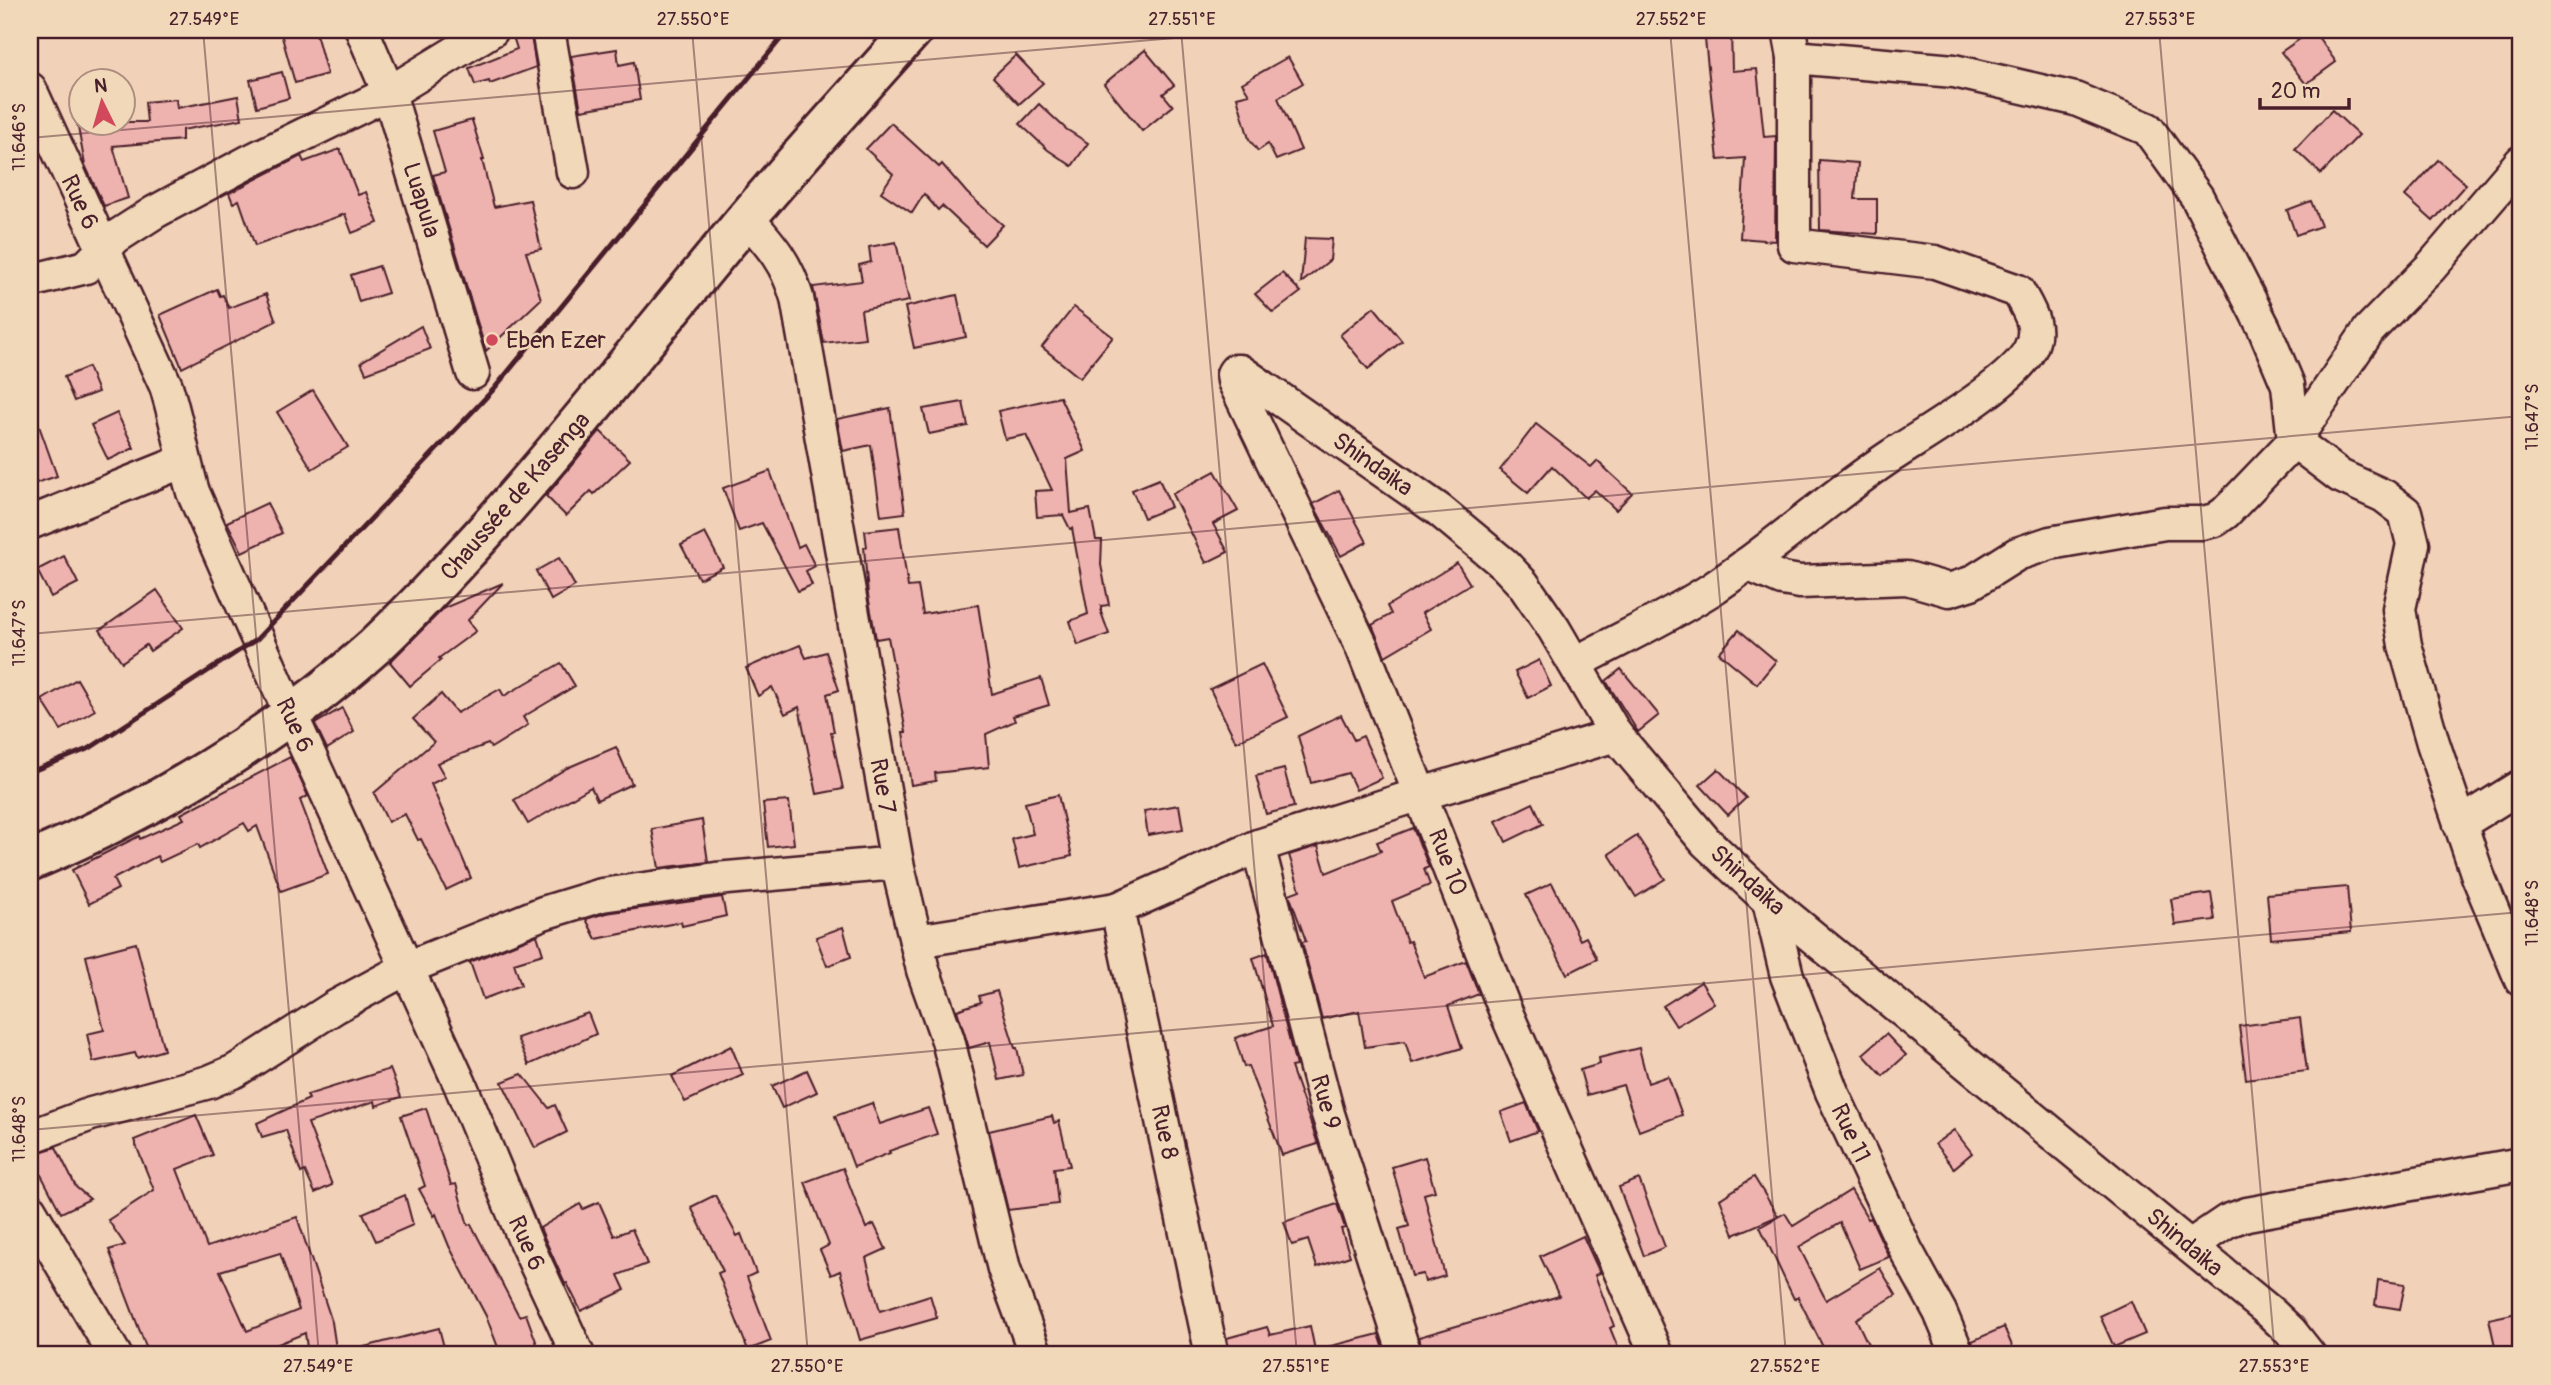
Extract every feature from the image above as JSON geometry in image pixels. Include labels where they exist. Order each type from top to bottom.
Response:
[{"type":"main road","name":"Chaussée de Kasenga","points":[[30,861],[75,842],[168,792],[290,715],[373,648],[425,598],[509,505],[747,218],[913,30]]},
{"type":"street","name":"Luapula","points":[[362,30],[388,93],[473,373]]},
{"type":"street","points":[[30,281],[86,267],[127,229],[156,212],[250,161],[388,93],[492,30]]},
{"type":"street","points":[[548,30],[573,172]]},
{"type":"street","points":[[1576,663],[1710,590],[1747,564],[1889,457],[1942,423],[2008,374],[2029,352],[2036,333],[2032,316],[2018,291],[1936,262],[1794,245],[1791,44],[1954,71],[2075,99],[2148,129],[2197,197],[2264,328],[2288,385],[2294,441],[2340,476],[2384,496],[2405,512],[2413,544],[2399,609],[2405,645],[2433,743],[2478,876],[2521,979]]},
{"type":"street","name":"Rue 6","points":[[30,89],[166,386],[193,492],[290,715],[460,1084],[526,1243],[579,1355]]},
{"type":"street","points":[[1747,564],[1782,579],[1800,582],[1907,578],[1949,590],[1971,583],[2017,554],[2050,542],[2165,523],[2202,523],[2215,520],[2225,513],[2294,441],[2369,330],[2430,268],[2521,162]]},
{"type":"street","name":"Rue 7","points":[[747,218],[782,259],[791,276],[797,298],[897,863],[923,970],[948,1040],[1004,1269],[1036,1355]]},
{"type":"street","name":"Shindaika","points":[[1234,372],[1240,371],[1439,510],[1504,564],[1539,605],[1576,663],[1616,735],[1706,842],[1769,901],[2271,1313],[2309,1355]]},
{"type":"street","name":"Rue 10","points":[[1234,372],[1234,381],[1345,610],[1421,793],[1506,1010],[1657,1355]]},
{"type":"street","points":[[30,523],[184,461]]},
{"type":"street","points":[[916,941],[1117,909],[1258,846],[1421,793],[1616,735]]},
{"type":"street","points":[[2460,824],[2521,786]]},
{"type":"street","name":"Rue 9","points":[[1258,846],[1328,1114],[1405,1355]]},
{"type":"street","points":[[30,1137],[91,1114],[209,1082],[235,1071],[335,1007],[407,968],[543,913],[602,895],[716,878],[897,863]]},
{"type":"street","name":"Rue 11","points":[[1769,901],[1787,976],[1832,1093],[1907,1252],[1940,1312],[1958,1355]]},
{"type":"street","name":"Rue 8","points":[[1117,909],[1212,1355]]},
{"type":"street","points":[[2190,1246],[2227,1221],[2247,1214],[2521,1164]]},
{"type":"street","points":[[30,1210],[115,1355]]},
{"type":"building","points":[[280,30],[315,30],[327,74],[295,83]]},
{"type":"building","points":[[511,30],[530,30],[536,67],[490,84],[489,81],[475,85],[469,68],[517,49]]},
{"type":"building","points":[[1704,30],[1731,30],[1732,71],[1757,69],[1764,137],[1776,136],[1775,241],[1740,238],[1745,158],[1718,160]]},
{"type":"building","points":[[2313,30],[2336,62],[2306,84],[2281,52]]},
{"type":"building","points":[[617,49],[619,65],[634,62],[640,100],[581,110],[571,56]]},
{"type":"building","points":[[1145,50],[1174,85],[1163,94],[1173,106],[1142,131],[1104,84]]},
{"type":"building","points":[[1016,55],[1043,83],[1019,104],[993,77]]},
{"type":"building","points":[[1288,57],[1303,83],[1278,98],[1301,150],[1276,160],[1268,144],[1258,151],[1249,139],[1237,97],[1249,94],[1242,83]]},
{"type":"building","points":[[282,72],[289,98],[257,107],[250,80]]},
{"type":"building","points":[[238,96],[242,119],[182,130],[182,140],[113,146],[128,198],[104,206],[85,165],[80,136],[136,136],[136,122],[147,122],[145,102],[176,99],[177,108]]},
{"type":"building","points":[[1039,104],[1066,129],[1088,143],[1072,166],[1048,150],[1020,124]]},
{"type":"building","points":[[2332,110],[2359,135],[2321,174],[2295,149]]},
{"type":"building","points":[[472,120],[494,207],[530,200],[541,249],[526,252],[541,299],[486,351],[433,175],[445,172],[433,131]]},
{"type":"building","points":[[891,123],[939,167],[942,164],[967,193],[1003,225],[984,245],[942,206],[938,210],[924,194],[912,213],[881,192],[893,174],[866,149]]},
{"type":"building","points":[[340,149],[358,195],[366,192],[378,223],[352,233],[345,214],[255,246],[239,200],[233,203],[229,193],[301,156],[304,162]]},
{"type":"building","points":[[1819,160],[1858,163],[1855,199],[1877,199],[1877,234],[1820,230]]},
{"type":"building","points":[[2438,160],[2466,184],[2433,221],[2405,196]]},
{"type":"building","points":[[2311,201],[2321,226],[2296,235],[2287,210]]},
{"type":"building","points":[[1305,238],[1332,239],[1330,260],[1301,283]]},
{"type":"building","points":[[896,242],[909,301],[861,310],[865,338],[824,343],[813,287],[862,281],[859,265],[871,262],[869,247]]},
{"type":"building","points":[[379,266],[388,293],[359,302],[351,275]]},
{"type":"building","points":[[1282,273],[1301,292],[1273,313],[1255,294]]},
{"type":"building","points":[[217,289],[229,308],[266,294],[276,321],[182,368],[160,315]]},
{"type":"building","points":[[957,295],[966,337],[914,348],[905,307]]},
{"type":"building","points":[[1074,307],[1113,337],[1080,378],[1042,347]]},
{"type":"building","points":[[1374,307],[1402,341],[1368,369],[1340,335]]},
{"type":"building","points":[[421,326],[430,349],[366,373],[361,362]]},
{"type":"building","points":[[88,367],[98,392],[74,401],[64,377]]},
{"type":"building","points":[[313,390],[348,447],[312,469],[277,412]]},
{"type":"building","points":[[1060,397],[1085,451],[1067,459],[1071,513],[1090,509],[1096,540],[1102,540],[1101,565],[1109,605],[1101,606],[1101,612],[1109,634],[1078,645],[1070,621],[1088,614],[1072,528],[1070,529],[1063,515],[1037,517],[1035,491],[1052,490],[1026,435],[1005,439],[998,411]]},
{"type":"building","points":[[963,402],[968,426],[929,434],[923,409]]},
{"type":"building","points":[[890,408],[905,513],[881,516],[871,445],[843,451],[837,419]]},
{"type":"building","points":[[33,409],[57,476],[30,485],[30,410]]},
{"type":"building","points":[[117,413],[134,448],[108,460],[91,425]]},
{"type":"building","points":[[1536,424],[1591,467],[1597,461],[1632,493],[1616,510],[1595,490],[1586,498],[1552,466],[1528,493],[1500,470]]},
{"type":"building","points":[[600,431],[630,460],[594,494],[591,491],[566,516],[546,496]]},
{"type":"building","points":[[770,471],[798,547],[804,544],[815,566],[806,571],[812,585],[798,591],[762,523],[739,531],[723,488]]},
{"type":"building","points":[[1215,471],[1238,511],[1213,524],[1228,552],[1206,563],[1172,494]]},
{"type":"building","points":[[1159,479],[1171,507],[1144,518],[1132,490]]},
{"type":"building","points":[[1339,490],[1367,542],[1341,556],[1313,504]]},
{"type":"building","points":[[267,503],[282,533],[242,552],[227,522]]},
{"type":"building","points":[[899,527],[908,587],[918,586],[923,614],[978,605],[992,694],[1041,678],[1049,705],[1013,716],[1015,721],[986,734],[989,767],[935,773],[936,781],[911,785],[903,732],[906,732],[888,637],[876,639],[868,595],[864,547],[867,547],[865,531]]},
{"type":"building","points":[[705,533],[723,567],[699,579],[681,545]]},
{"type":"building","points":[[64,556],[78,583],[51,597],[37,570]]},
{"type":"building","points":[[559,558],[575,586],[551,600],[536,571]]},
{"type":"building","points":[[1457,563],[1470,584],[1422,613],[1431,629],[1385,656],[1372,625],[1391,614],[1387,606]]},
{"type":"building","points":[[503,583],[468,620],[476,631],[439,658],[441,660],[410,686],[390,662],[444,608]]},
{"type":"building","points":[[157,590],[183,628],[150,651],[146,645],[122,662],[100,630]]},
{"type":"building","points":[[1739,630],[1776,661],[1757,684],[1719,653]]},
{"type":"building","points":[[800,645],[806,658],[826,652],[839,690],[827,694],[834,732],[831,732],[843,789],[817,794],[799,707],[785,714],[772,687],[758,696],[746,668]]},
{"type":"building","points":[[1539,660],[1551,686],[1528,698],[1515,672]]},
{"type":"building","points":[[561,663],[575,686],[523,717],[528,725],[491,748],[488,744],[437,763],[445,777],[431,784],[471,878],[446,890],[421,839],[418,840],[405,814],[388,822],[374,793],[434,742],[413,719],[441,694],[457,713],[500,689],[504,696]]},
{"type":"building","points":[[1262,664],[1288,717],[1236,742],[1210,689]]},
{"type":"building","points":[[1621,669],[1659,715],[1638,732],[1606,681]]},
{"type":"building","points":[[77,679],[95,710],[61,730],[42,700]]},
{"type":"building","points":[[342,708],[354,732],[327,749],[315,724]]},
{"type":"building","points":[[1341,715],[1354,740],[1363,736],[1382,778],[1356,790],[1348,773],[1311,783],[1298,736]]},
{"type":"building","points":[[616,747],[632,784],[597,800],[591,787],[528,824],[514,800],[567,768]]},
{"type":"building","points":[[290,757],[308,796],[300,800],[328,874],[281,891],[257,826],[249,831],[244,823],[200,848],[198,844],[160,862],[157,856],[113,879],[118,889],[89,904],[72,870],[139,836],[140,839],[184,819],[181,814]]},
{"type":"building","points":[[1284,769],[1294,807],[1266,814],[1256,776]]},
{"type":"building","points":[[1718,769],[1746,798],[1728,815],[1700,785]]},
{"type":"building","points":[[1058,795],[1072,856],[1019,868],[1012,839],[1033,834],[1025,803]]},
{"type":"building","points":[[789,801],[794,844],[768,847],[763,803]]},
{"type":"building","points":[[1533,803],[1543,824],[1506,842],[1496,821]]},
{"type":"building","points":[[1179,805],[1183,829],[1148,835],[1144,811]]},
{"type":"building","points":[[702,820],[708,862],[659,868],[652,829]]},
{"type":"building","points":[[1413,828],[1429,867],[1424,869],[1430,885],[1392,901],[1407,942],[1410,941],[1424,977],[1466,961],[1479,994],[1448,1006],[1462,1048],[1412,1063],[1405,1041],[1365,1047],[1359,1011],[1322,1019],[1302,942],[1306,941],[1289,894],[1300,890],[1289,855],[1318,846],[1326,873],[1381,851],[1377,842]]},
{"type":"building","points":[[1637,836],[1665,879],[1636,897],[1609,854]]},
{"type":"building","points":[[1552,883],[1580,940],[1586,937],[1597,959],[1567,974],[1526,895]]},
{"type":"building","points":[[2347,887],[2351,932],[2271,939],[2267,894]]},
{"type":"building","points":[[2211,893],[2215,920],[2175,925],[2171,899]]},
{"type":"building","points":[[722,897],[726,916],[682,926],[681,922],[596,939],[586,919],[606,913]]},
{"type":"building","points":[[843,927],[851,957],[827,966],[816,937]]},
{"type":"building","points":[[537,935],[543,954],[514,963],[521,985],[483,999],[470,962]]},
{"type":"building","points":[[136,943],[164,1050],[137,1058],[135,1053],[93,1062],[87,1034],[104,1030],[86,956]]},
{"type":"building","points":[[1267,953],[1296,1066],[1291,1067],[1318,1144],[1282,1155],[1248,1066],[1244,1067],[1235,1038],[1273,1026],[1253,958]]},
{"type":"building","points":[[1701,982],[1714,1003],[1676,1026],[1663,1006]]},
{"type":"building","points":[[997,991],[1017,1048],[1023,1075],[999,1080],[990,1042],[969,1048],[957,1010],[981,1002],[979,996]]},
{"type":"building","points":[[588,1013],[596,1034],[529,1065],[517,1038]]},
{"type":"building","points":[[2300,1018],[2307,1071],[2246,1079],[2239,1026]]},
{"type":"building","points":[[1886,1034],[1906,1055],[1883,1076],[1863,1054]]},
{"type":"building","points":[[731,1046],[743,1075],[685,1102],[672,1076]]},
{"type":"building","points":[[1639,1048],[1648,1083],[1668,1076],[1682,1115],[1639,1131],[1623,1085],[1587,1095],[1580,1070],[1600,1064],[1599,1058]]},
{"type":"building","points":[[390,1069],[401,1097],[376,1106],[375,1101],[308,1123],[332,1185],[315,1193],[305,1171],[301,1173],[286,1130],[262,1137],[257,1123],[309,1099],[307,1095]]},
{"type":"building","points":[[807,1070],[817,1092],[782,1108],[772,1086]]},
{"type":"building","points":[[522,1074],[549,1108],[555,1105],[567,1132],[535,1148],[502,1082]]},
{"type":"building","points":[[872,1103],[880,1124],[928,1108],[937,1134],[854,1167],[835,1116]]},
{"type":"building","points":[[1526,1103],[1538,1131],[1511,1141],[1501,1112]]},
{"type":"building","points":[[426,1108],[451,1185],[456,1184],[468,1225],[471,1224],[519,1316],[526,1314],[541,1355],[501,1355],[486,1316],[449,1246],[436,1214],[434,1216],[419,1189],[425,1186],[401,1116]]},
{"type":"building","points":[[196,1115],[213,1155],[177,1169],[207,1247],[297,1217],[332,1322],[337,1355],[308,1355],[305,1333],[256,1353],[257,1355],[149,1355],[109,1250],[125,1245],[108,1220],[154,1190],[134,1140]],"holes":[[[280,1253],[299,1310],[247,1331],[220,1271]]]},
{"type":"building","points":[[1052,1116],[1054,1123],[1059,1121],[1070,1166],[1054,1168],[1058,1204],[1008,1210],[989,1131]]},
{"type":"building","points":[[1954,1130],[1972,1153],[1954,1168],[1935,1144]]},
{"type":"building","points":[[56,1147],[76,1187],[90,1199],[61,1213],[38,1169],[30,1173],[30,1155]]},
{"type":"building","points":[[1425,1157],[1435,1191],[1424,1194],[1445,1276],[1425,1282],[1423,1274],[1412,1276],[1399,1229],[1409,1226],[1392,1167]]},
{"type":"building","points":[[843,1168],[866,1228],[874,1224],[886,1249],[866,1258],[880,1311],[930,1295],[937,1318],[860,1340],[840,1271],[831,1275],[820,1250],[829,1245],[805,1182]]},
{"type":"building","points":[[1754,1177],[1778,1216],[1734,1235],[1720,1199]]},
{"type":"building","points":[[1639,1179],[1665,1247],[1644,1256],[1619,1187]]},
{"type":"building","points":[[1851,1190],[1868,1219],[1871,1218],[1889,1257],[1860,1269],[1840,1223],[1799,1247],[1826,1300],[1880,1268],[1896,1295],[1856,1319],[1868,1344],[1845,1355],[1827,1355],[1798,1297],[1794,1299],[1760,1227],[1785,1213],[1793,1226]]},
{"type":"building","points":[[405,1195],[413,1225],[376,1241],[363,1213]]},
{"type":"building","points":[[715,1195],[737,1236],[741,1234],[756,1273],[747,1277],[771,1341],[748,1350],[718,1273],[723,1271],[691,1207]]},
{"type":"building","points":[[599,1202],[614,1236],[632,1229],[647,1264],[618,1275],[625,1290],[581,1311],[567,1283],[565,1284],[540,1228],[580,1204],[583,1209]]},
{"type":"building","points":[[1337,1204],[1345,1228],[1341,1229],[1350,1256],[1317,1267],[1308,1240],[1292,1245],[1284,1222]]},
{"type":"building","points":[[1583,1236],[1600,1273],[1595,1275],[1614,1326],[1610,1328],[1619,1350],[1607,1355],[1423,1355],[1419,1337],[1559,1296],[1540,1256]]},
{"type":"building","points":[[2378,1280],[2405,1284],[2400,1309],[2375,1305]]},
{"type":"building","points":[[2131,1301],[2145,1334],[2114,1347],[2100,1316]]},
{"type":"building","points":[[2521,1312],[2521,1352],[2497,1355],[2489,1319]]},
{"type":"building","points":[[1310,1326],[1316,1355],[1230,1355],[1227,1338],[1267,1327],[1270,1335]]},
{"type":"building","points":[[2004,1327],[2016,1355],[1976,1355],[1972,1341]]},
{"type":"building","points":[[439,1328],[446,1355],[365,1355],[364,1347]]},
{"type":"building","points":[[1379,1334],[1386,1355],[1328,1355],[1327,1347]]},
{"type":"railway","points":[[30,772],[90,748],[257,639],[493,390],[788,30]]},
{"type":"place","name":"Eben Ezer","points":[[492,340]]}]
